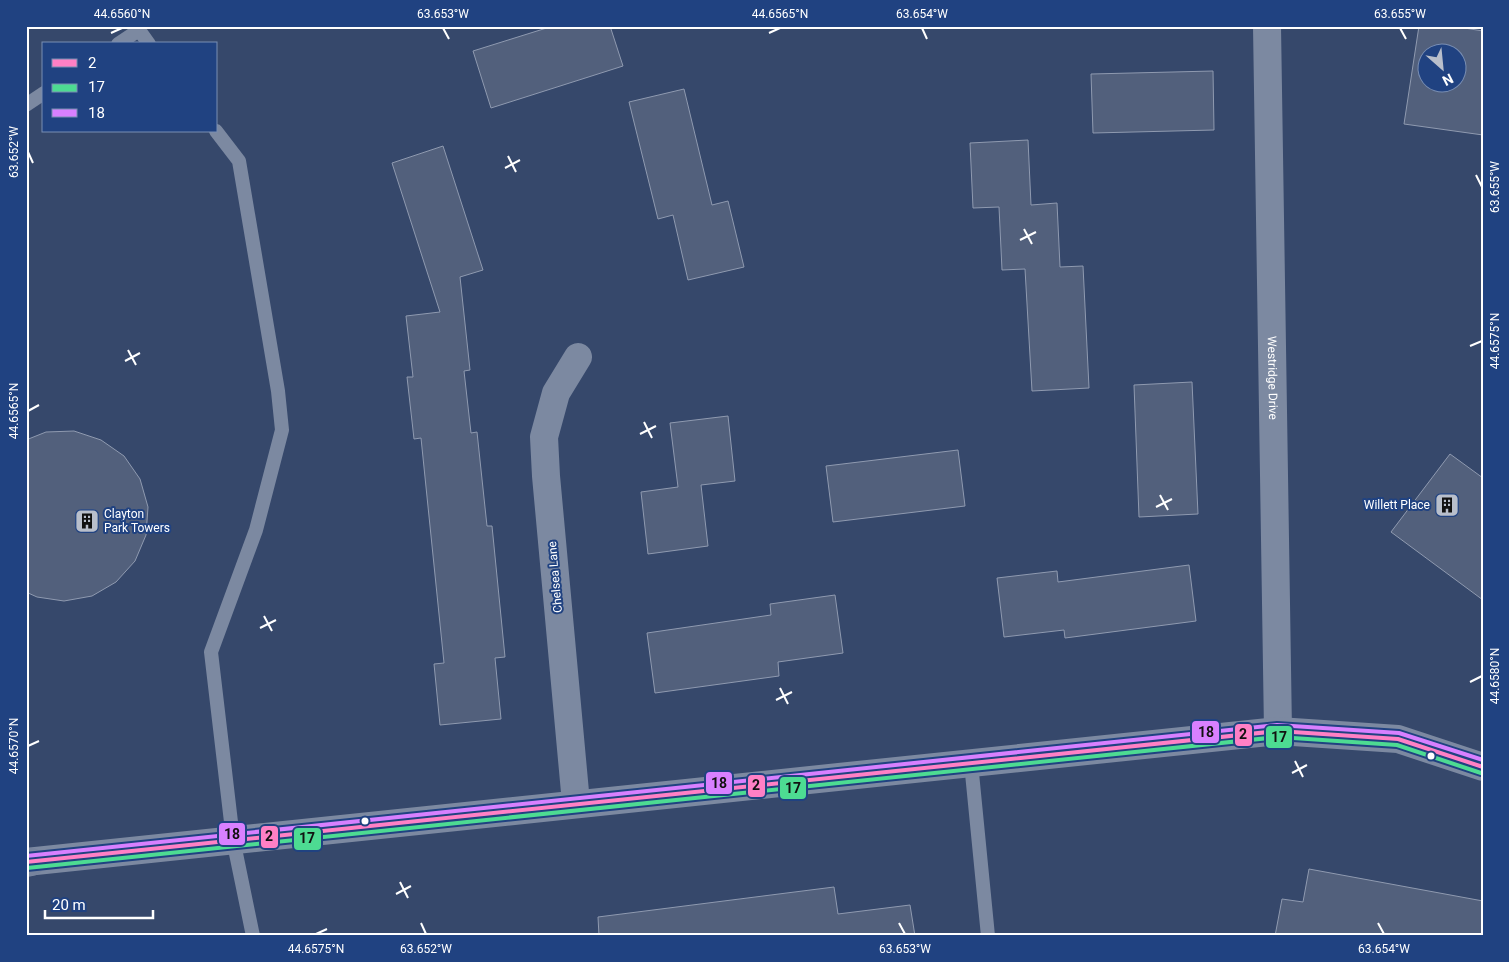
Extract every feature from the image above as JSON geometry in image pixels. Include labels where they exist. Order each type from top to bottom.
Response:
[{"type":"street","name":"Westridge Drive","points":[[1267,26],[1278,731]]},
{"type":"street","name":"Chelsea Lane","points":[[576,804],[544,437],[556,393],[578,357]]},
{"type":"street","points":[[28,862],[233,839],[1278,731],[1398,740],[1483,767]]},
{"type":"lane","points":[[121,42],[139,30],[148,42]]},
{"type":"lane","points":[[26,105],[42,94]]},
{"type":"lane","points":[[217,132],[239,162],[278,390],[282,430],[256,530],[211,652],[233,839],[253,936]]},
{"type":"lane","points":[[971,763],[988,936]]},
{"type":"building","points":[[553,26],[610,26],[623,66],[491,108],[473,51]]},
{"type":"building","points":[[1419,26],[1452,26],[1483,31],[1483,135],[1404,124],[1416,46],[1416,92],[1466,92],[1466,42],[1417,42]]},
{"type":"building","points":[[1213,71],[1214,130],[1093,133],[1091,74]]},
{"type":"building","points":[[684,89],[712,205],[728,201],[744,267],[688,280],[673,215],[658,219],[629,102]]},
{"type":"building","points":[[1028,140],[1031,205],[1057,203],[1060,267],[1083,266],[1089,388],[1032,391],[1025,269],[1002,270],[999,207],[973,208],[970,143]]},
{"type":"building","points":[[443,146],[483,270],[460,277],[470,370],[464,371],[471,433],[477,432],[487,526],[492,526],[505,657],[495,658],[501,719],[440,725],[434,664],[444,663],[421,438],[414,439],[407,377],[413,377],[406,316],[440,312],[392,163]]},
{"type":"building","points":[[1192,382],[1198,514],[1139,517],[1134,385]]},
{"type":"building","points":[[728,416],[735,481],[701,485],[708,546],[648,554],[641,492],[678,487],[670,423]]},
{"type":"building","name":"Clayton Park Towers","points":[[74,431],[101,440],[124,456],[140,479],[148,507],[146,535],[135,561],[116,582],[92,596],[64,601],[37,597],[26,592],[26,440],[46,432]]},
{"type":"building","points":[[958,450],[965,506],[833,522],[826,466]]},
{"type":"building","name":"Willett Place","points":[[1450,454],[1483,478],[1483,600],[1391,532]]},
{"type":"building","points":[[1189,565],[1196,621],[1065,638],[1064,630],[1004,637],[997,578],[1057,571],[1058,582]]},
{"type":"building","points":[[835,595],[843,653],[778,662],[779,676],[655,693],[647,633],[771,615],[770,604]]},
{"type":"building","points":[[1309,869],[1483,901],[1483,936],[1275,936],[1282,899],[1303,902]]},
{"type":"building","points":[[834,887],[838,914],[910,905],[915,936],[599,936],[598,917]]},
{"type":"transit line","name":"18","points":[[26,856],[1277,725],[1399,733],[1483,760]]},
{"type":"transit line","name":"2","points":[[26,862],[1278,731],[1398,739],[1483,767]]},
{"type":"transit line","name":"17","points":[[27,868],[1278,737],[1397,745],[1481,773]]},
{"type":"place","name":"Willett Place","points":[[1447,505]]},
{"type":"place","name":"Clayton Park Towers","points":[[87,521]]}]
